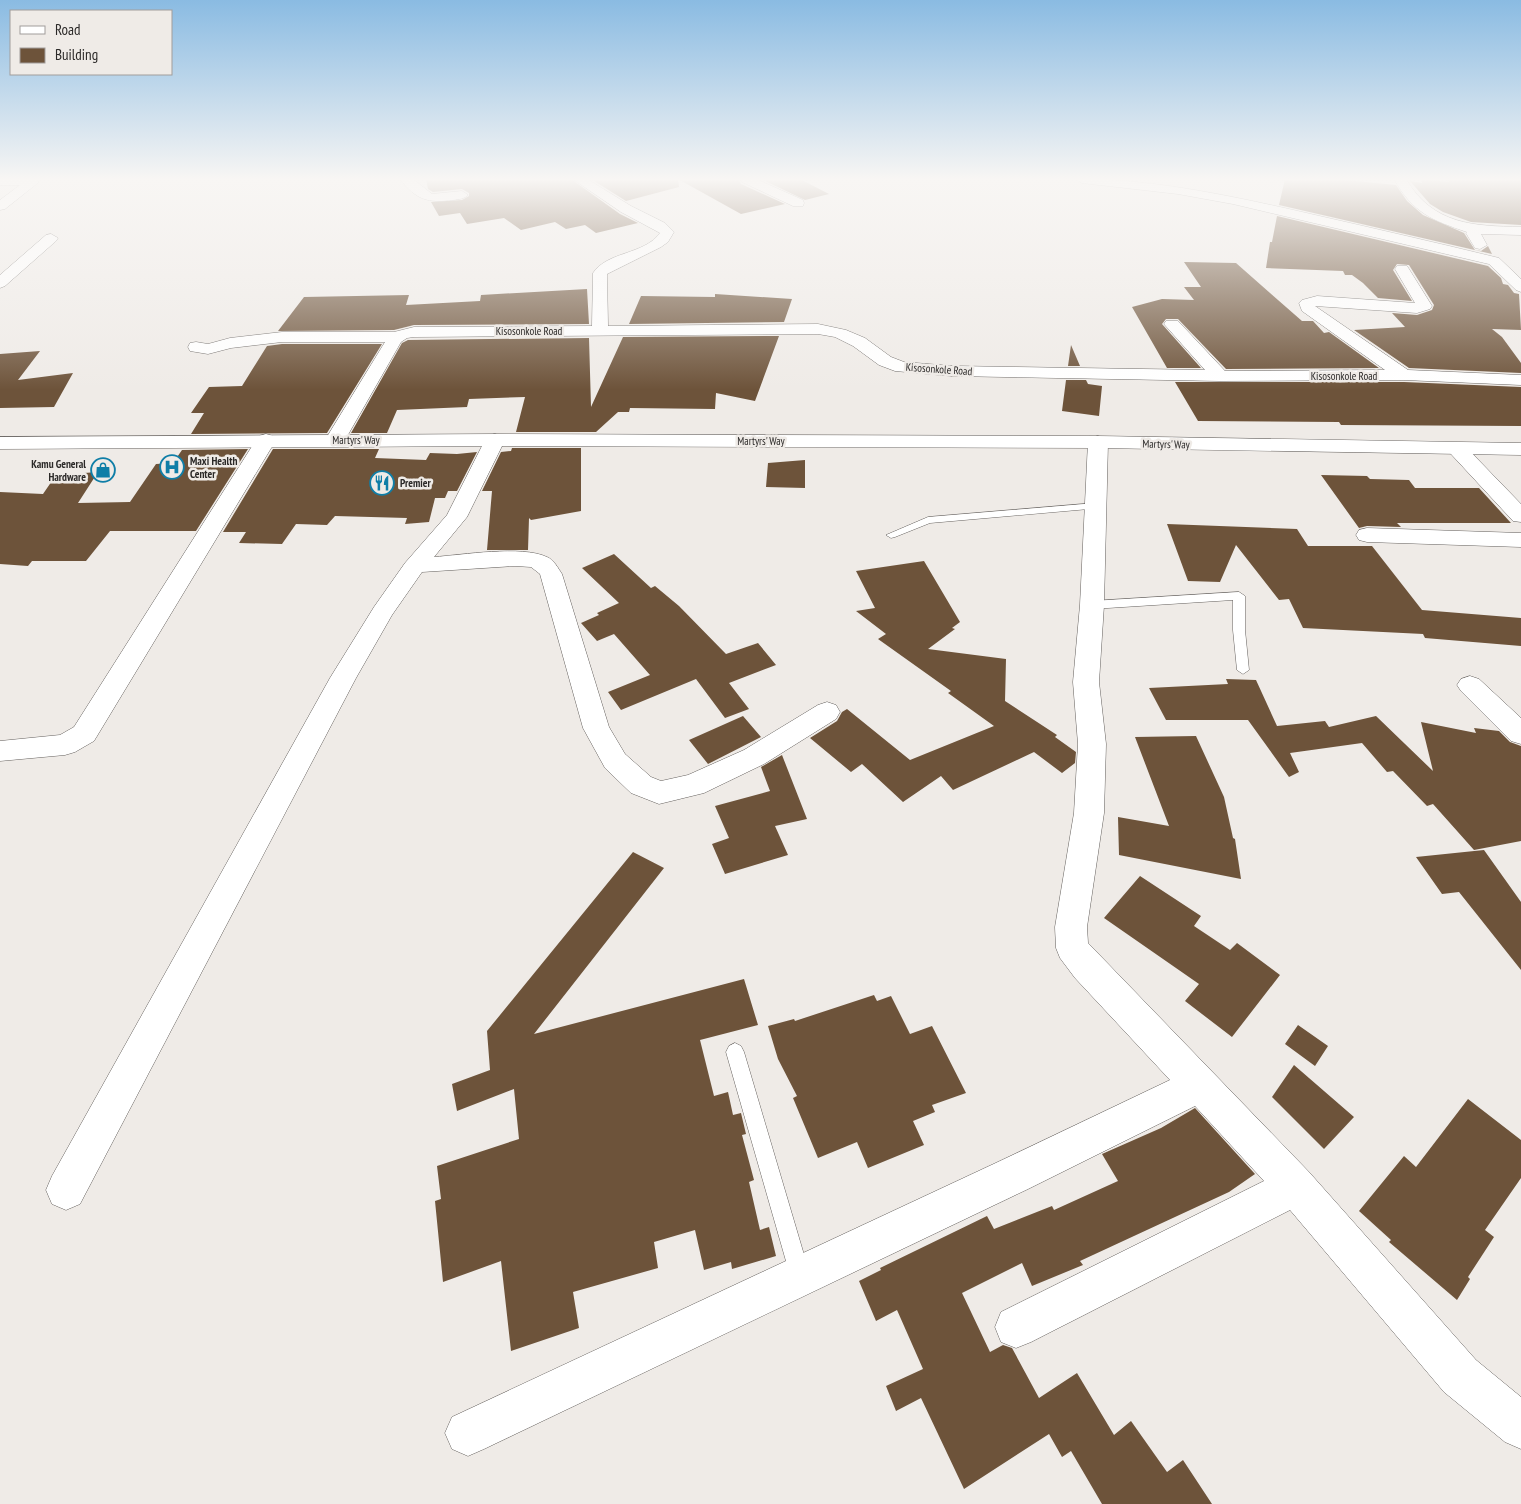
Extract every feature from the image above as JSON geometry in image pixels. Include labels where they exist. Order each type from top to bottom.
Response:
[{"type":"street","points":[[0,283],[38,249]]},
{"type":"street","points":[[600,331],[600,273],[612,264],[644,249]]},
{"type":"street","points":[[1445,249],[1494,262]]},
{"type":"street","points":[[1484,249],[1494,262],[1521,287]]},
{"type":"street","points":[[1402,269],[1424,306],[1417,308],[1317,301],[1307,303],[1308,308],[1404,375]]},
{"type":"street","points":[[1172,324],[1220,376]]},
{"type":"street","name":"Kisosonkole Road","points":[[196,347],[208,349],[230,343],[282,337],[398,336],[414,332],[818,329],[840,333],[859,342],[885,362],[901,367],[952,371],[1220,376],[1404,375],[1521,380]]},
{"type":"street","points":[[335,440],[398,336]]},
{"type":"street","points":[[0,751],[65,745],[84,734],[266,440]]},
{"type":"street","name":"Martyrs' Way","points":[[0,443],[266,440],[1098,442],[1521,449]]},
{"type":"street","points":[[66,1190],[343,678],[382,612],[416,565],[456,517],[495,440]]},
{"type":"street","points":[[1098,442],[1092,605],[1086,682],[1092,744],[1089,813],[1070,927],[1072,948],[1087,967],[1295,1186],[1460,1376],[1521,1426]]},
{"type":"street","points":[[1457,449],[1521,516]]},
{"type":"street","points":[[1367,535],[1521,540]]},
{"type":"street","points":[[416,565],[536,560],[547,567],[596,728],[615,761],[642,785],[659,793],[694,786],[745,761],[827,712]]},
{"type":"street","points":[[1470,685],[1518,728]]},
{"type":"street","points":[[468,1433],[1199,1085]]},
{"type":"street","points":[[1016,1328],[1295,1186]]},
{"type":"lane","points":[[890,535],[928,520],[1096,506]]},
{"type":"lane","points":[[1092,605],[1238,596],[1243,670]]},
{"type":"lane","points":[[735,1052],[800,1276]]},
{"type":"building","points":[[1269,249],[1417,249],[1488,266],[1501,278],[1503,284],[1508,285],[1514,293],[1519,294],[1521,330],[1492,329],[1502,337],[1521,363],[1521,373],[1409,368],[1354,330],[1405,327],[1392,313],[1417,315],[1432,310],[1434,305],[1409,265],[1397,264],[1393,270],[1412,301],[1378,298],[1363,283],[1352,275],[1345,275],[1343,271],[1266,268]]},
{"type":"building","points":[[1471,249],[1481,251],[1490,249],[1492,254]]},
{"type":"building","points":[[1184,262],[1236,263],[1302,321],[1313,321],[1324,333],[1329,332],[1379,368],[1226,369],[1178,319],[1166,319],[1162,324],[1201,368],[1167,368],[1132,307],[1162,299],[1194,300],[1184,287],[1201,287]]},
{"type":"building","points":[[587,289],[589,324],[414,325],[394,330],[278,331],[304,297],[409,295],[406,305],[480,301],[481,295]]},
{"type":"building","points":[[715,294],[792,299],[784,322],[629,324],[641,296],[715,297]]},
{"type":"building","points":[[779,336],[755,401],[716,393],[715,409],[630,408],[629,412],[618,412],[596,432],[516,432],[525,397],[469,399],[467,407],[397,410],[387,433],[351,433],[402,343],[408,340],[589,338],[591,407],[623,337]]},
{"type":"building","points":[[282,344],[382,344],[327,433],[191,434],[204,413],[191,413],[209,387],[242,386],[267,346]]},
{"type":"building","points":[[1071,345],[1080,366],[1068,366]]},
{"type":"building","points":[[40,351],[18,380],[73,373],[54,407],[0,408],[0,354]]},
{"type":"building","points":[[1066,380],[1086,380],[1088,384],[1102,386],[1099,416],[1062,411]]},
{"type":"building","points":[[1175,382],[1404,382],[1521,387],[1521,426],[1341,425],[1339,422],[1198,421]]},
{"type":"building","points":[[512,448],[581,448],[581,511],[531,520],[529,518],[528,550],[487,550],[492,491],[482,491],[501,452],[511,451]]},
{"type":"building","points":[[248,449],[196,531],[110,531],[86,561],[32,561],[28,566],[0,564],[0,492],[43,494],[56,475],[98,472],[78,503],[130,502],[156,464],[173,463],[182,450]]},
{"type":"building","points":[[273,449],[379,449],[375,458],[426,460],[430,453],[457,454],[477,452],[457,491],[448,491],[445,498],[435,498],[429,522],[405,524],[407,518],[335,516],[327,525],[296,524],[282,544],[239,543],[246,532],[223,532]]},
{"type":"building","points":[[805,460],[805,488],[766,487],[768,463]]},
{"type":"building","points":[[1321,475],[1367,476],[1370,479],[1409,480],[1415,488],[1479,488],[1511,523],[1397,523],[1401,527],[1367,526],[1359,528]]},
{"type":"building","points":[[1167,524],[1297,529],[1308,546],[1372,546],[1422,610],[1521,618],[1521,646],[1425,638],[1423,634],[1303,628],[1289,599],[1279,600],[1236,545],[1220,582],[1188,581]]},
{"type":"building","points":[[614,554],[651,588],[655,586],[679,606],[726,654],[758,643],[776,665],[729,683],[749,709],[725,718],[696,679],[621,710],[608,692],[650,675],[614,634],[597,641],[581,623],[619,603],[582,568]]},
{"type":"building","points":[[924,561],[960,622],[952,628],[955,629],[928,649],[1006,659],[1005,701],[1057,735],[1055,737],[1076,752],[1075,763],[1062,773],[1034,752],[953,790],[941,776],[903,802],[862,764],[851,772],[810,738],[837,721],[842,712],[847,709],[910,760],[994,726],[948,693],[951,691],[878,639],[886,634],[856,611],[875,608],[856,571]]},
{"type":"building","points":[[1226,679],[1256,680],[1277,726],[1325,721],[1329,727],[1376,716],[1433,771],[1421,722],[1476,733],[1474,728],[1499,731],[1510,742],[1521,746],[1521,841],[1474,850],[1433,804],[1427,806],[1393,771],[1387,772],[1362,743],[1290,753],[1299,772],[1289,777],[1248,720],[1166,720],[1149,688],[1228,684]]},
{"type":"building","points":[[743,716],[761,737],[708,764],[689,740]]},
{"type":"building","points":[[1196,736],[1224,797],[1233,838],[1235,839],[1241,879],[1119,855],[1118,817],[1169,826],[1135,737]]},
{"type":"building","points":[[782,755],[807,819],[775,826],[788,855],[725,874],[712,844],[729,838],[715,806],[770,791],[761,767]]},
{"type":"building","points":[[1484,850],[1521,902],[1521,970],[1459,892],[1442,894],[1416,857]]},
{"type":"building","points":[[633,852],[664,868],[534,1034],[744,979],[758,1025],[700,1040],[714,1096],[728,1092],[733,1115],[741,1113],[746,1134],[742,1135],[754,1180],[749,1182],[760,1230],[769,1227],[776,1256],[732,1269],[731,1262],[704,1270],[695,1230],[654,1242],[658,1268],[573,1292],[579,1328],[511,1351],[501,1261],[443,1282],[435,1201],[441,1199],[437,1166],[519,1139],[514,1089],[457,1111],[452,1084],[490,1070],[487,1031]]},
{"type":"building","points":[[1140,876],[1201,916],[1194,926],[1230,950],[1237,943],[1280,975],[1232,1037],[1185,1001],[1199,984],[1104,918]]},
{"type":"building","points":[[874,995],[877,1001],[891,996],[910,1034],[932,1026],[966,1093],[932,1105],[935,1112],[913,1121],[924,1145],[868,1168],[857,1142],[818,1158],[793,1098],[797,1096],[778,1059],[768,1026],[794,1019],[795,1021]]},
{"type":"building","points":[[1298,1025],[1328,1046],[1315,1066],[1285,1044]]},
{"type":"building","points":[[1294,1065],[1354,1117],[1324,1149],[1272,1097]]},
{"type":"building","points":[[1468,1099],[1521,1140],[1521,1178],[1485,1230],[1494,1237],[1468,1277],[1470,1279],[1457,1300],[1389,1242],[1391,1240],[1359,1211],[1404,1156],[1416,1167]]},
{"type":"building","points":[[1195,1108],[1255,1174],[1229,1192],[1080,1261],[1083,1265],[1032,1286],[1022,1263],[962,1293],[990,1352],[1003,1345],[1012,1348],[1039,1398],[1077,1373],[1114,1435],[1131,1421],[1167,1472],[1183,1460],[1212,1504],[1102,1504],[1071,1451],[1062,1457],[1049,1434],[964,1489],[921,1398],[896,1411],[886,1386],[923,1369],[897,1310],[876,1321],[859,1281],[881,1270],[880,1268],[987,1216],[994,1229],[1052,1206],[1054,1210],[1118,1181],[1102,1154],[1161,1128]]},
{"type":"place","name":"Maxi Health Center","points":[[172,467]]},
{"type":"place","name":"Kamu General Hardware","points":[[103,470]]},
{"type":"place","name":"Premier","points":[[382,483]]}]
